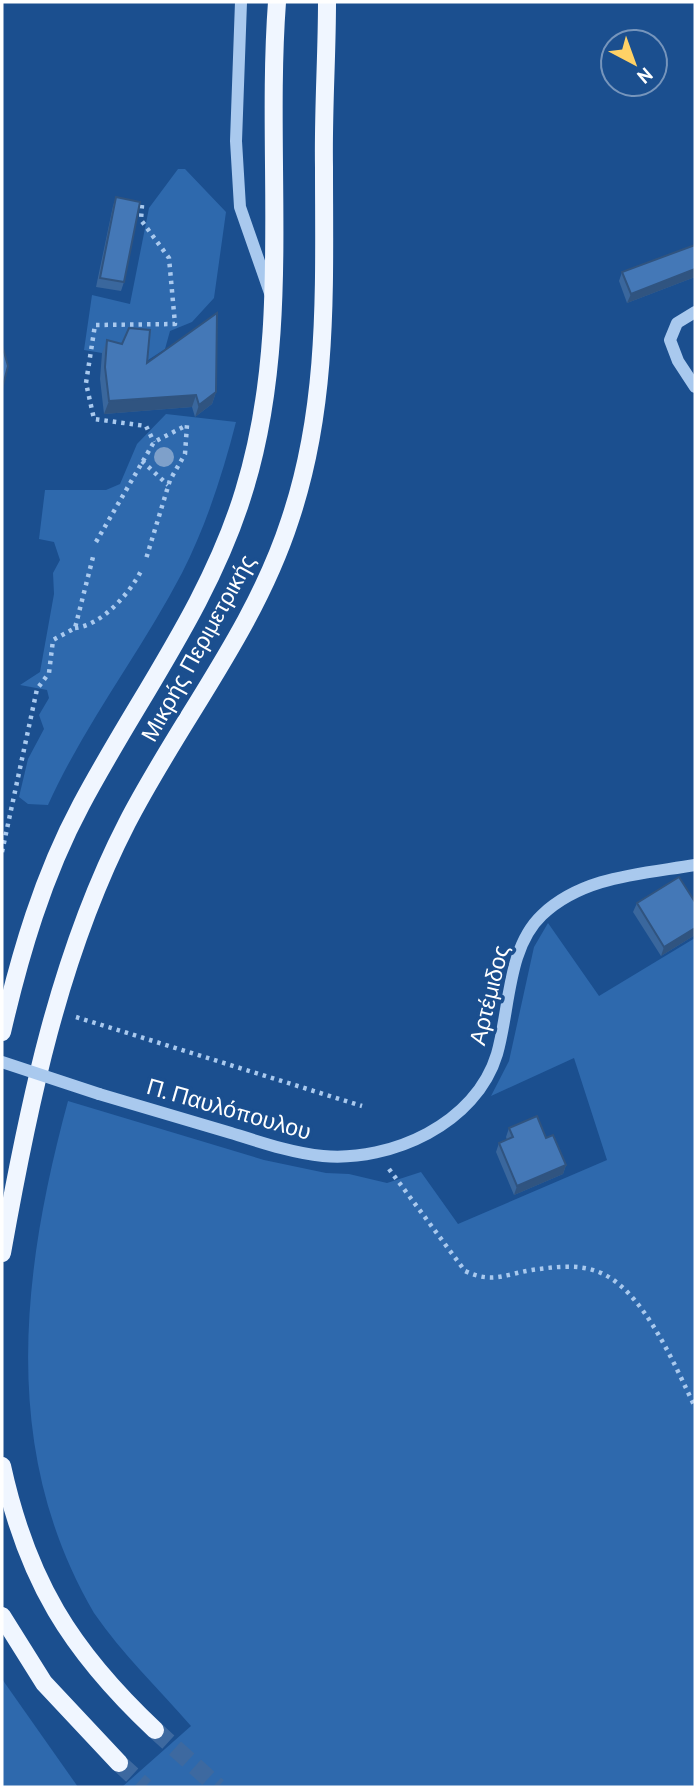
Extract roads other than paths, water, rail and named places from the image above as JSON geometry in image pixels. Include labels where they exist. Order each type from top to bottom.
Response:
[{"type":"main road","name":"Μικρής Περιμετρικής","points":[[2,1031],[24,945],[66,836],[202,591],[236,515],[264,412],[270,361],[272,298],[277,2]]},
{"type":"main road","name":"Μικρής Περιμετρικής","points":[[2,1253],[34,1098],[56,1011],[97,887],[145,790],[255,605],[290,520],[310,452],[320,394],[325,328],[323,106],[327,2]]},
{"type":"main road","points":[[2,1466],[24,1549],[53,1607],[88,1660],[155,1730]]},
{"type":"main road","points":[[2,1616],[44,1683],[119,1763]]},
{"type":"street","points":[[241,2],[236,142],[240,207],[272,298]]},
{"type":"street","points":[[695,312],[677,323],[670,334],[678,361],[695,387]]},
{"type":"street","name":"Αρτέμιδος","points":[[379,1154],[405,1145],[442,1123],[480,1085],[497,1055],[520,948],[527,931],[541,915],[573,892],[597,882],[695,865]]},
{"type":"street","name":"Π. Παυλόπουλου","points":[[2,1062],[99,1094],[299,1152],[355,1157],[379,1154]]},
{"type":"tunnel","points":[[155,1730],[218,1787]]},
{"type":"tunnel","points":[[119,1763],[145,1787]]}]
